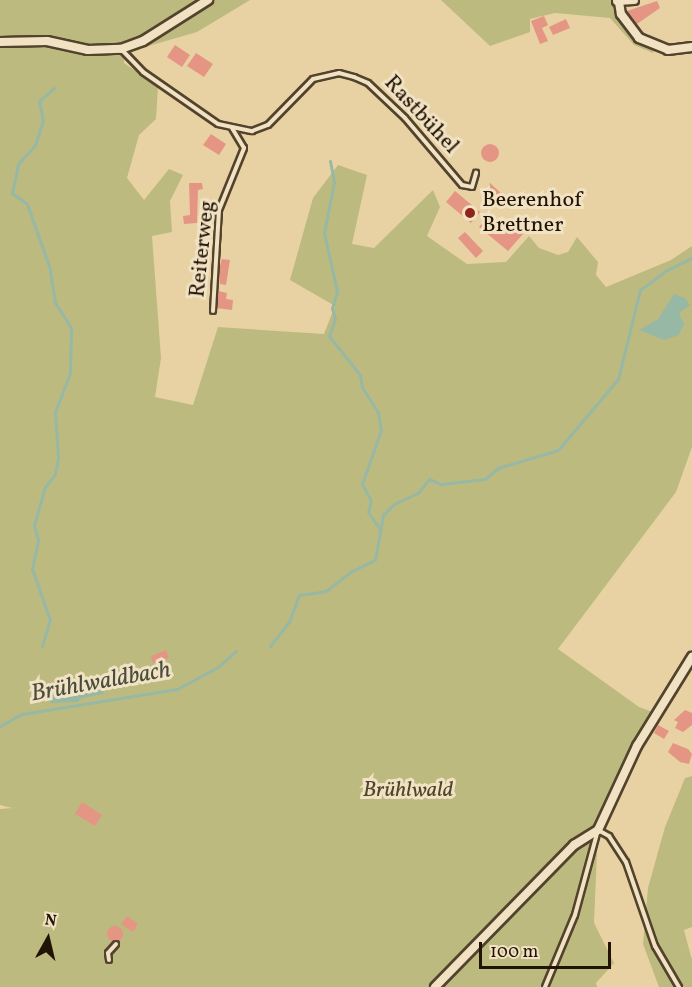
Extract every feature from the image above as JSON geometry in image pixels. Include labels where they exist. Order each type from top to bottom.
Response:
[{"type":"street","points":[[0,42],[47,41],[88,50],[121,49],[143,41],[208,0]]},
{"type":"street","points":[[634,0],[617,1],[621,14],[639,38],[668,50],[692,47]]},
{"type":"street","points":[[435,987],[574,845],[598,830],[637,746],[692,657]]},
{"type":"lane","name":"Rastbühel","points":[[121,49],[143,72],[218,123],[231,128],[252,130],[268,125],[313,79],[339,73],[368,83],[405,118],[462,185],[472,187],[476,173]]},
{"type":"lane","name":"Reiterweg","points":[[213,311],[219,210],[244,148],[231,128]]},
{"type":"lane","points":[[545,987],[575,915],[598,830],[609,836],[626,862],[655,946],[680,987]]},
{"type":"lane","points":[[109,960],[108,953],[116,944]]},
{"type":"green space","name":"Brühlwald","points":[[0,0],[250,0],[197,32],[124,53],[124,63],[158,86],[156,119],[139,135],[127,178],[144,200],[169,169],[183,175],[170,201],[172,232],[152,236],[161,358],[155,397],[193,405],[218,327],[324,334],[335,306],[290,280],[313,198],[338,165],[367,175],[352,244],[374,248],[433,190],[440,207],[427,236],[467,264],[506,262],[529,236],[539,248],[558,255],[568,252],[577,237],[598,262],[596,275],[606,287],[671,260],[692,246],[692,447],[676,492],[558,649],[639,707],[658,714],[637,746],[598,830],[594,923],[614,963],[596,983],[597,987],[0,987],[0,809],[12,808],[0,805]]},
{"type":"green space","points":[[441,0],[615,0],[612,4],[622,17],[656,41],[653,53],[634,45],[610,18],[555,13],[530,19],[530,32],[490,46]]},
{"type":"green space","points":[[692,776],[692,927],[684,930],[692,960],[692,987],[659,987],[643,944],[648,888],[665,827],[685,778]]},
{"type":"water","points":[[674,294],[685,298],[690,305],[679,313],[684,324],[679,335],[664,340],[639,330],[658,319]]},
{"type":"water","points":[[100,679],[108,684],[103,694],[82,698],[78,702],[50,703],[50,689],[58,682]]},
{"type":"building","points":[[657,1],[660,8],[634,26],[629,22],[624,12]]},
{"type":"building","points":[[544,16],[548,25],[542,28],[548,41],[540,44],[531,21]]},
{"type":"building","points":[[566,19],[570,28],[553,35],[549,27]]},
{"type":"building","points":[[175,45],[190,55],[182,67],[167,57]]},
{"type":"building","points":[[196,53],[213,64],[204,77],[187,66]]},
{"type":"building","points":[[211,134],[226,144],[219,155],[203,145]]},
{"type":"building","points":[[490,144],[497,146],[499,153],[497,160],[490,162],[483,160],[481,153],[483,146]]},
{"type":"building","points":[[189,183],[202,183],[203,189],[198,190],[197,223],[184,224],[183,216],[190,215]]},
{"type":"building","points":[[490,183],[504,196],[498,206],[482,195]]},
{"type":"building","points":[[455,191],[480,212],[471,223],[446,202]]},
{"type":"building","points":[[487,218],[502,231],[510,222],[523,234],[508,251],[479,227]]},
{"type":"building","points":[[465,232],[483,251],[476,258],[458,238]]},
{"type":"building","points":[[222,259],[230,260],[226,285],[220,284],[218,272]]},
{"type":"building","points":[[218,291],[227,293],[226,299],[233,300],[232,310],[216,308]]},
{"type":"building","points":[[166,650],[169,658],[153,663],[151,656]]},
{"type":"building","points":[[685,710],[692,713],[692,725],[683,732],[675,728],[678,722],[674,720]]},
{"type":"building","points":[[658,725],[669,731],[664,739],[654,733]]},
{"type":"building","points":[[673,743],[688,749],[692,754],[689,764],[680,762],[668,752]]},
{"type":"building","points":[[82,802],[102,815],[95,826],[75,814]]},
{"type":"building","points":[[127,916],[138,924],[133,932],[121,924]]},
{"type":"building","points":[[112,926],[118,926],[123,934],[121,940],[112,942],[107,937],[107,931]]},
{"type":"waterway","points":[[42,646],[50,620],[32,569],[38,540],[34,525],[45,487],[55,474],[58,458],[55,412],[70,373],[71,328],[55,302],[50,269],[27,204],[12,193],[18,164],[35,145],[43,121],[39,101],[54,88]]},
{"type":"waterway","points":[[330,161],[334,182],[324,233],[337,291],[332,308],[335,319],[329,336],[360,375],[362,387],[378,413],[381,430],[362,484],[371,501],[368,512],[380,529]]},
{"type":"waterway","name":"Brühlwaldbach","points":[[270,646],[289,622],[299,595],[326,591],[352,571],[375,560],[383,515],[394,504],[418,493],[429,479],[441,484],[485,479],[498,468],[558,450],[618,379],[640,290],[665,271],[692,258]]},
{"type":"waterway","name":"Brühlwaldbach","points":[[0,726],[22,714],[177,689],[218,667],[236,651]]},
{"type":"place","name":"Beerenhof Brettner","points":[[470,213]]}]
